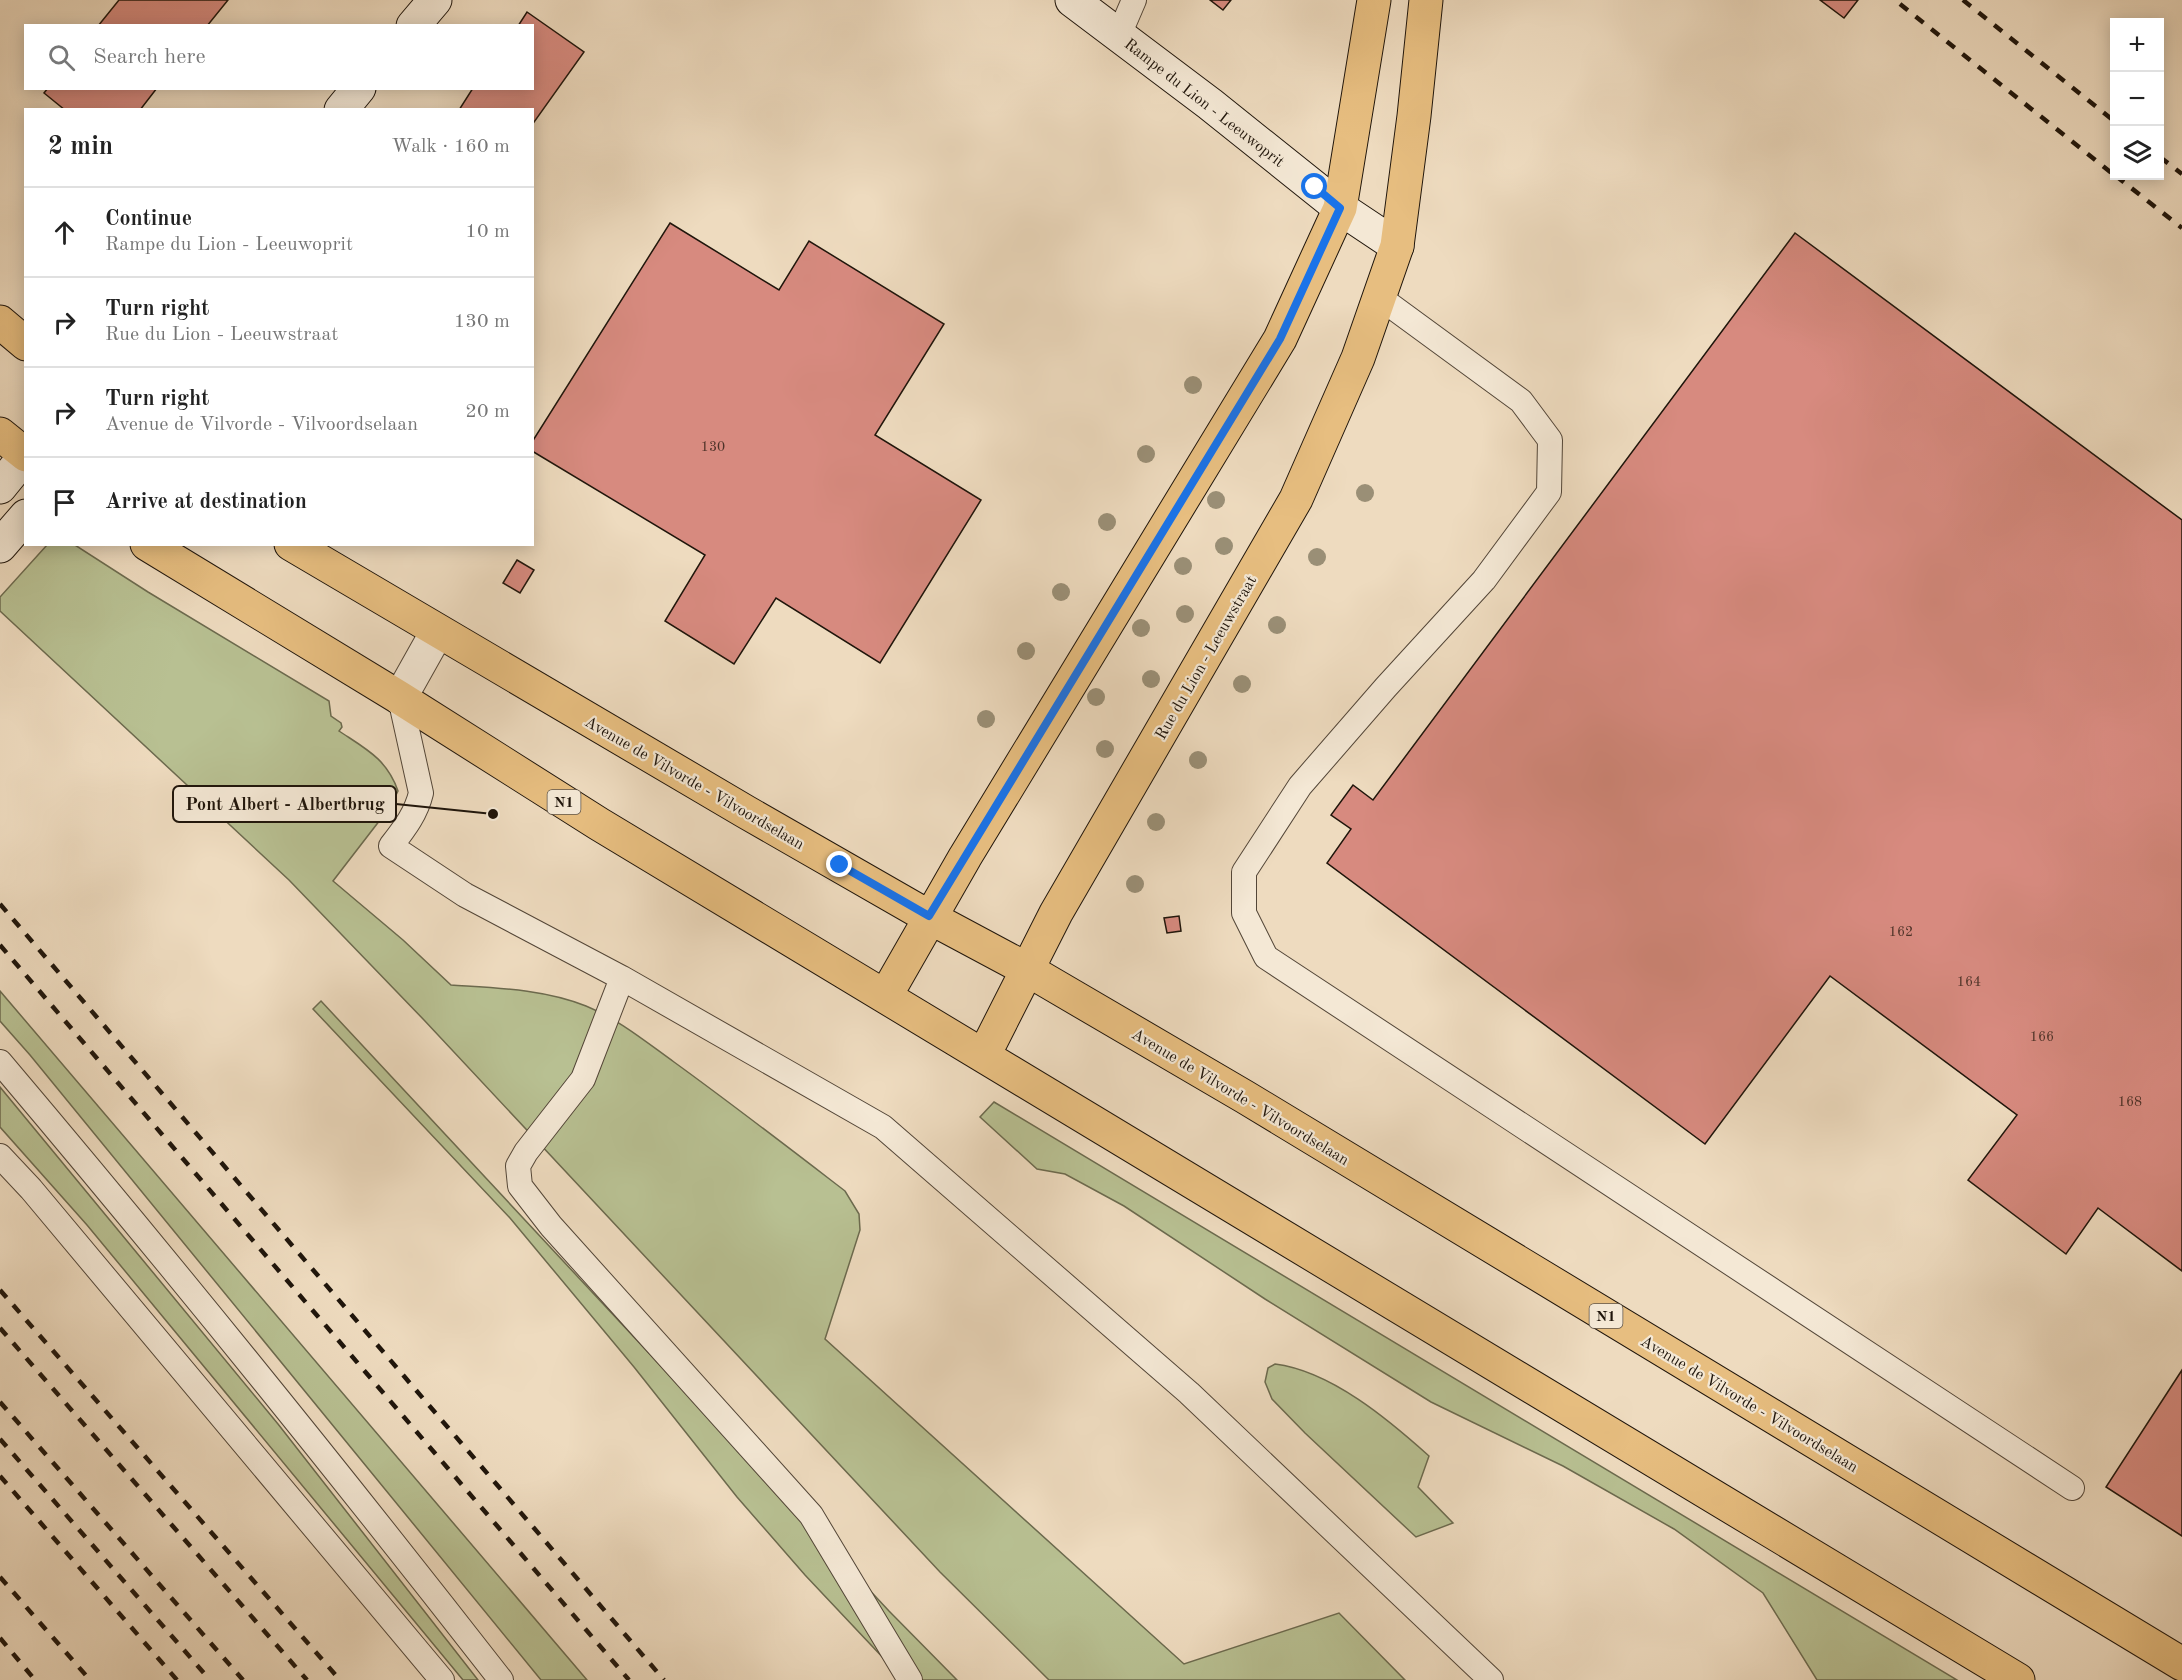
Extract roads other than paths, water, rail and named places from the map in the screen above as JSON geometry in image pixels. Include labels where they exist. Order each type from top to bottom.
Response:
[{"type":"main road","points":[[415,24],[435,0]]},
{"type":"main road","name":"Rampe du Lion - Leeuwoprit","points":[[1072,0],[1210,104],[1340,208],[1397,246]]},
{"type":"main road","points":[[886,995],[929,916],[1280,339],[1340,208],[1374,0]]},
{"type":"main road","name":"Rue du Lion - Leeuwstraat","points":[[984,1055],[1056,913],[1296,499],[1358,358],[1397,246],[1426,0]]},
{"type":"main road","points":[[343,108],[357,90]]},
{"type":"main road","points":[[0,322],[24,342]]},
{"type":"main road","points":[[0,434],[24,453]]},
{"type":"main road","points":[[0,487],[24,457]]},
{"type":"main road","points":[[0,546],[24,518]]},
{"type":"main road","name":"N1","points":[[150,546],[400,698],[609,830],[886,995],[2018,1680]]},
{"type":"main road","name":"Avenue de Vilvorde - Vilvoordselaan","points":[[294,546],[437,632],[929,916],[1028,970],[1245,1097],[2182,1664]]},
{"type":"main road","points":[[400,698],[437,632]]},
{"type":"lane","points":[[1119,35],[1134,0]]},
{"type":"lane","points":[[1379,297],[1521,401],[1550,440],[1549,492],[1484,580],[1386,687],[1300,786],[1244,872],[1244,913],[1266,957],[2072,1488]]},
{"type":"lane","points":[[400,698],[421,793],[418,806],[410,821],[392,846],[465,895],[622,978],[883,1127],[1189,1393],[1491,1680]]},
{"type":"lane","points":[[622,978],[583,1079],[526,1152],[518,1167],[520,1186],[551,1226],[811,1515],[910,1680]]},
{"type":"lane","points":[[0,1062],[281,1404],[501,1680]]},
{"type":"lane","points":[[0,1156],[31,1189],[442,1680]]},
{"type":"railway","points":[[1963,0],[2110,118]]},
{"type":"railway","points":[[1900,4],[2110,172]]},
{"type":"railway","points":[[2164,160],[2182,174]]},
{"type":"railway","points":[[2121,180],[2182,228]]},
{"type":"railway","points":[[0,904],[664,1680]]},
{"type":"railway","points":[[0,945],[629,1680]]},
{"type":"railway","points":[[0,1290],[340,1680]]},
{"type":"railway","points":[[0,1328],[307,1680]]},
{"type":"railway","points":[[0,1402],[243,1680]]},
{"type":"railway","points":[[0,1439],[210,1680]]},
{"type":"railway","points":[[0,1476],[177,1680]]},
{"type":"railway","points":[[0,1577],[90,1680]]},
{"type":"railway","points":[[0,1638],[35,1680]]},
{"type":"place","name":"Pont Albert - Albertbrug","points":[[493,814]]}]
